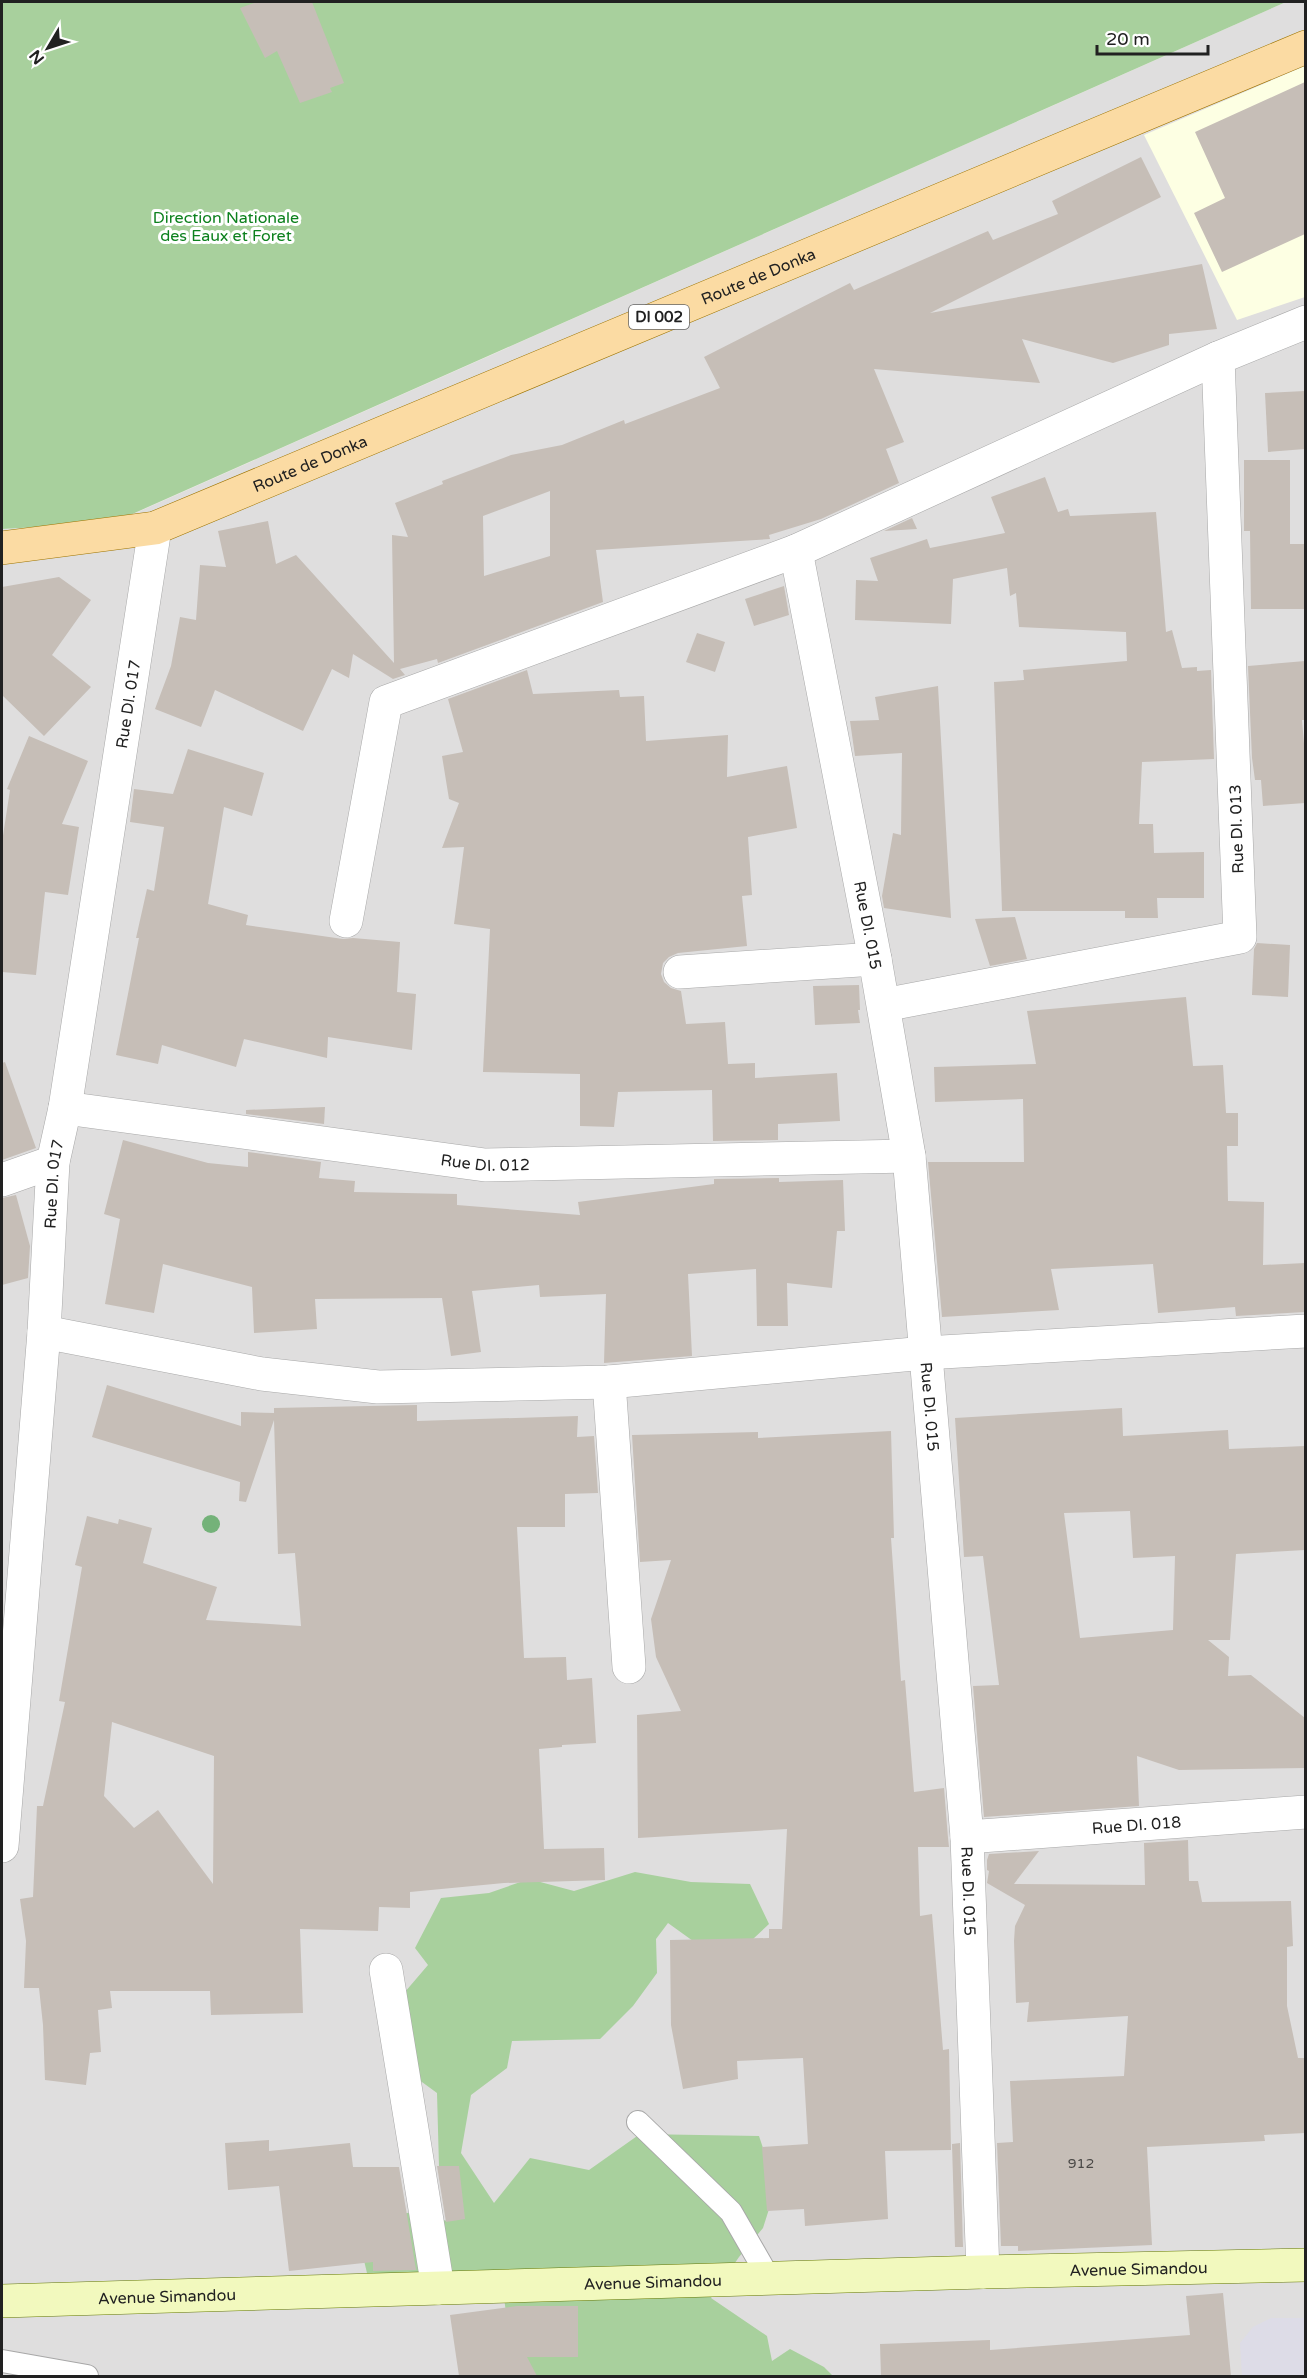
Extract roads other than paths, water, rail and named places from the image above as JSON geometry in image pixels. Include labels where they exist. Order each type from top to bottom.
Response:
[{"type":"main road","name":"Route de Donka","points":[[2,548],[154,528],[1305,47]]},
{"type":"main road","name":"Avenue Simandou","points":[[2,2301],[983,2272],[1305,2265]]},
{"type":"street","points":[[346,921],[386,702],[796,551],[1218,358],[1305,322]]},
{"type":"street","name":"Rue DI. 013","points":[[884,1005],[1240,937],[1218,358]]},
{"type":"street","name":"Rue DI. 017","points":[[2,1846],[7,1713],[44,1332],[52,1162],[65,1108],[154,528]]},
{"type":"street","name":"Rue DI. 015","points":[[796,551],[884,1005],[909,1156],[967,1837],[983,2272]]},
{"type":"street","points":[[680,972],[875,959]]},
{"type":"street","name":"Rue DI. 012","points":[[65,1108],[485,1164],[909,1156]]},
{"type":"street","points":[[2,1180],[52,1162]]},
{"type":"street","points":[[44,1332],[262,1374],[378,1387],[609,1382],[925,1353],[1305,1331]]},
{"type":"street","points":[[609,1382],[629,1668]]},
{"type":"street","name":"Rue DI. 018","points":[[967,1837],[1305,1812]]},
{"type":"street","points":[[386,1970],[438,2288]]},
{"type":"lane","points":[[638,2122],[731,2212],[769,2278]]},
{"type":"lane","points":[[2,2361],[87,2376]]},
{"type":"park label","name":"Direction Nationale des Eaux et Foret","points":[[226,226]]}]
